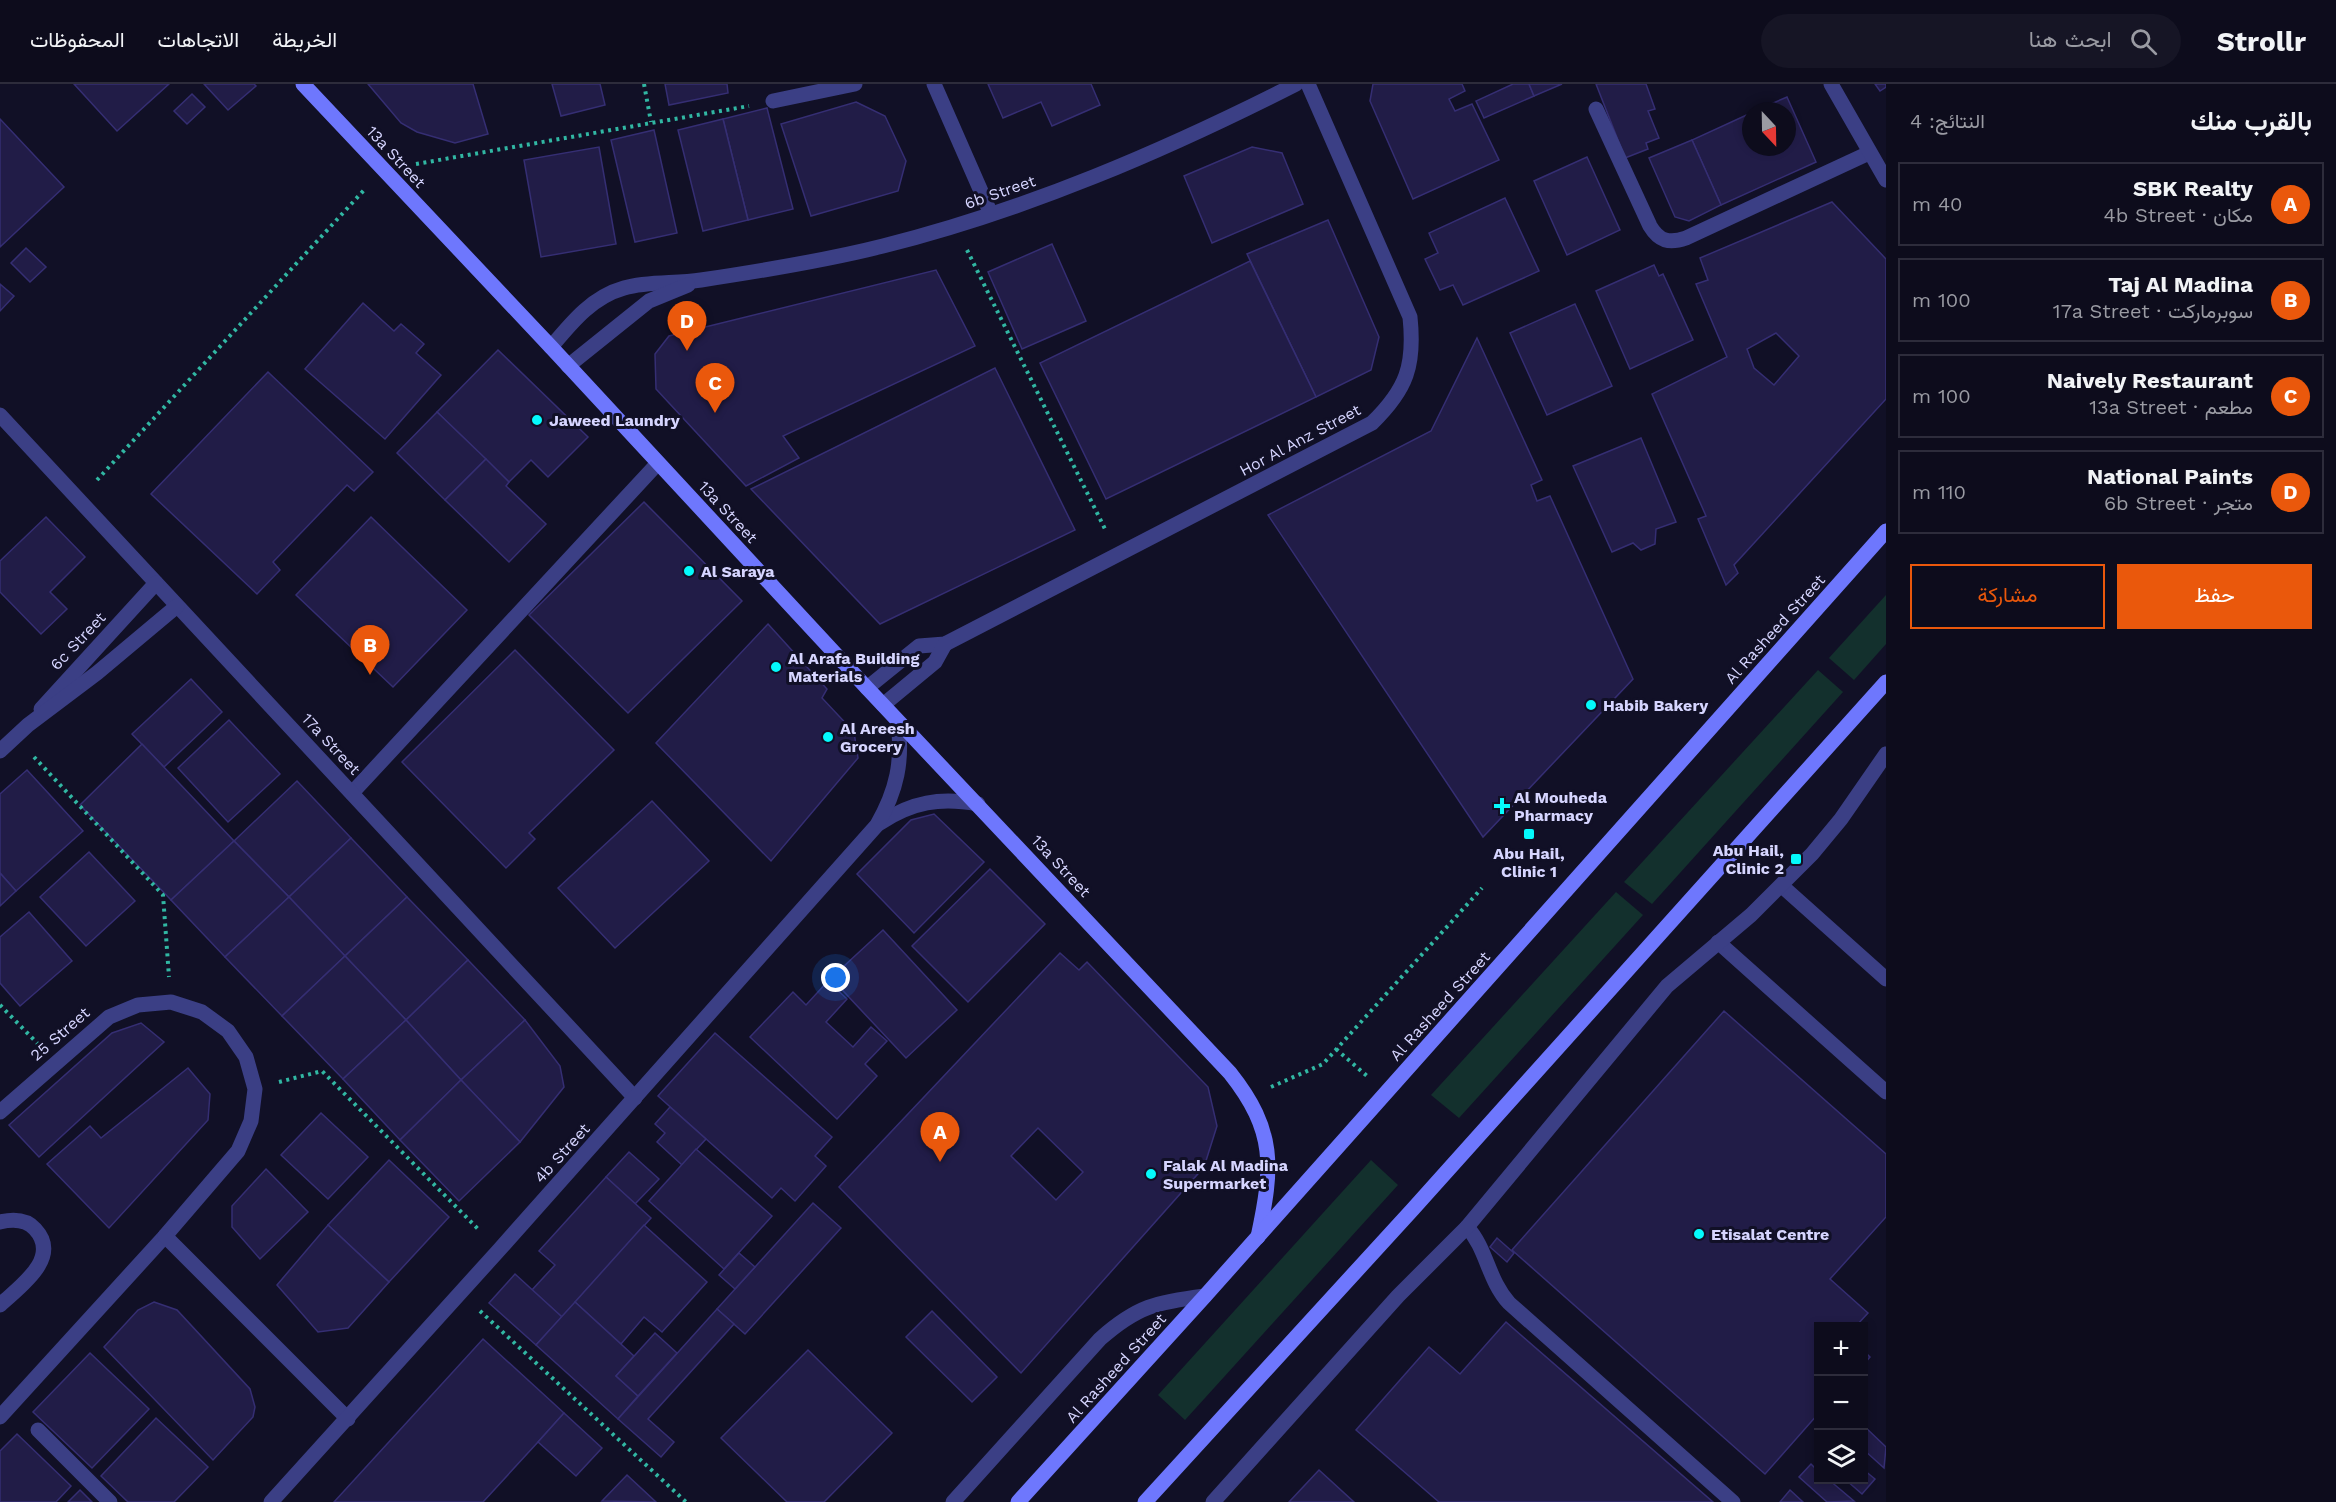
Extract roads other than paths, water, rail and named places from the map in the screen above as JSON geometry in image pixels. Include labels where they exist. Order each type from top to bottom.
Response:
[{"type":"main road","name":"13a Street","points":[[303,84],[551,347],[882,705],[1230,1073],[1250,1099],[1263,1129],[1269,1161],[1267,1194],[1258,1236]]},
{"type":"main road","name":"Al Rasheed Street","points":[[1018,1502],[1205,1296],[1886,531]]},
{"type":"main road","points":[[1145,1502],[1405,1217],[1886,682]]},
{"type":"street","points":[[773,101],[855,84]]},
{"type":"street","points":[[933,84],[992,214]]},
{"type":"street","name":"6b Street","points":[[551,347],[578,315],[599,299],[623,288],[699,281],[872,249],[955,226],[1151,153],[1296,84]]},
{"type":"street","name":"Hor Al Anz Street","points":[[867,688],[919,645],[945,644],[1118,556],[1372,423],[1394,402],[1408,376],[1413,346],[1410,316],[1308,84]]},
{"type":"street","points":[[1831,84],[1886,180]]},
{"type":"street","points":[[1596,109],[1650,226],[1656,235],[1665,241],[1675,242],[1686,238],[1869,153]]},
{"type":"street","name":"6b Street","points":[[568,366],[649,301],[699,281]]},
{"type":"street","name":"17a Street","points":[[0,415],[635,1098]]},
{"type":"street","points":[[352,793],[658,463]]},
{"type":"street","name":"6c Street","points":[[0,751],[28,725],[156,584]]},
{"type":"street","name":"6c Street","points":[[28,725],[97,673],[177,606]]},
{"type":"street","name":"Hor Al Anz Street","points":[[882,705],[935,663],[945,644]]},
{"type":"street","name":"4b Street","points":[[271,1502],[500,1250],[877,825],[891,801],[899,776],[901,748],[898,722]]},
{"type":"street","points":[[1213,1502],[1398,1296],[1467,1227],[1667,986],[1782,886],[1841,819],[1886,754]]},
{"type":"street","name":"4b Street","points":[[877,825],[899,810],[925,801],[952,799],[978,804]]},
{"type":"street","points":[[1782,886],[1886,979]]},
{"type":"street","points":[[1718,942],[1886,1092]]},
{"type":"street","name":"25 Street","points":[[0,1112],[109,1017],[138,1005],[171,1002],[202,1012],[228,1031],[246,1057],[255,1089],[251,1121],[238,1151],[165,1236],[0,1418]]},
{"type":"street","points":[[0,1222],[11,1219],[33,1226],[44,1246],[39,1267],[0,1305]]},
{"type":"street","points":[[1467,1227],[1478,1240],[1493,1282],[1509,1303],[1733,1502]]},
{"type":"street","points":[[165,1236],[348,1419]]},
{"type":"street","points":[[953,1502],[1100,1339],[1118,1323],[1139,1310],[1162,1301],[1205,1296]]},
{"type":"street","points":[[38,1430],[110,1502]]},
{"type":"place","name":"National Paints","points":[[687,351]]},
{"type":"place","name":"Naively Restaurant","points":[[715,413]]},
{"type":"place","name":"Jaweed Laundry","points":[[537,420]]},
{"type":"place","name":"Al Saraya","points":[[689,571]]},
{"type":"place","name":"Al Arafa Building Materials","points":[[776,667]]},
{"type":"place","name":"Taj Al Madina","points":[[370,675]]},
{"type":"place","name":"Habib Bakery","points":[[1591,705]]},
{"type":"place","name":"Al Areesh Grocery","points":[[828,737]]},
{"type":"place","name":"Al Mouheda Pharmacy","points":[[1502,806]]},
{"type":"place","name":"Abu Hail, Clinic 1","points":[[1529,834]]},
{"type":"place","name":"Abu Hail, Clinic 2","points":[[1796,859]]},
{"type":"place","name":"SBK Realty","points":[[940,1162]]},
{"type":"place","name":"Falak Al Madina Supermarket","points":[[1151,1174]]},
{"type":"place","name":"Etisalat Centre","points":[[1699,1234]]}]
